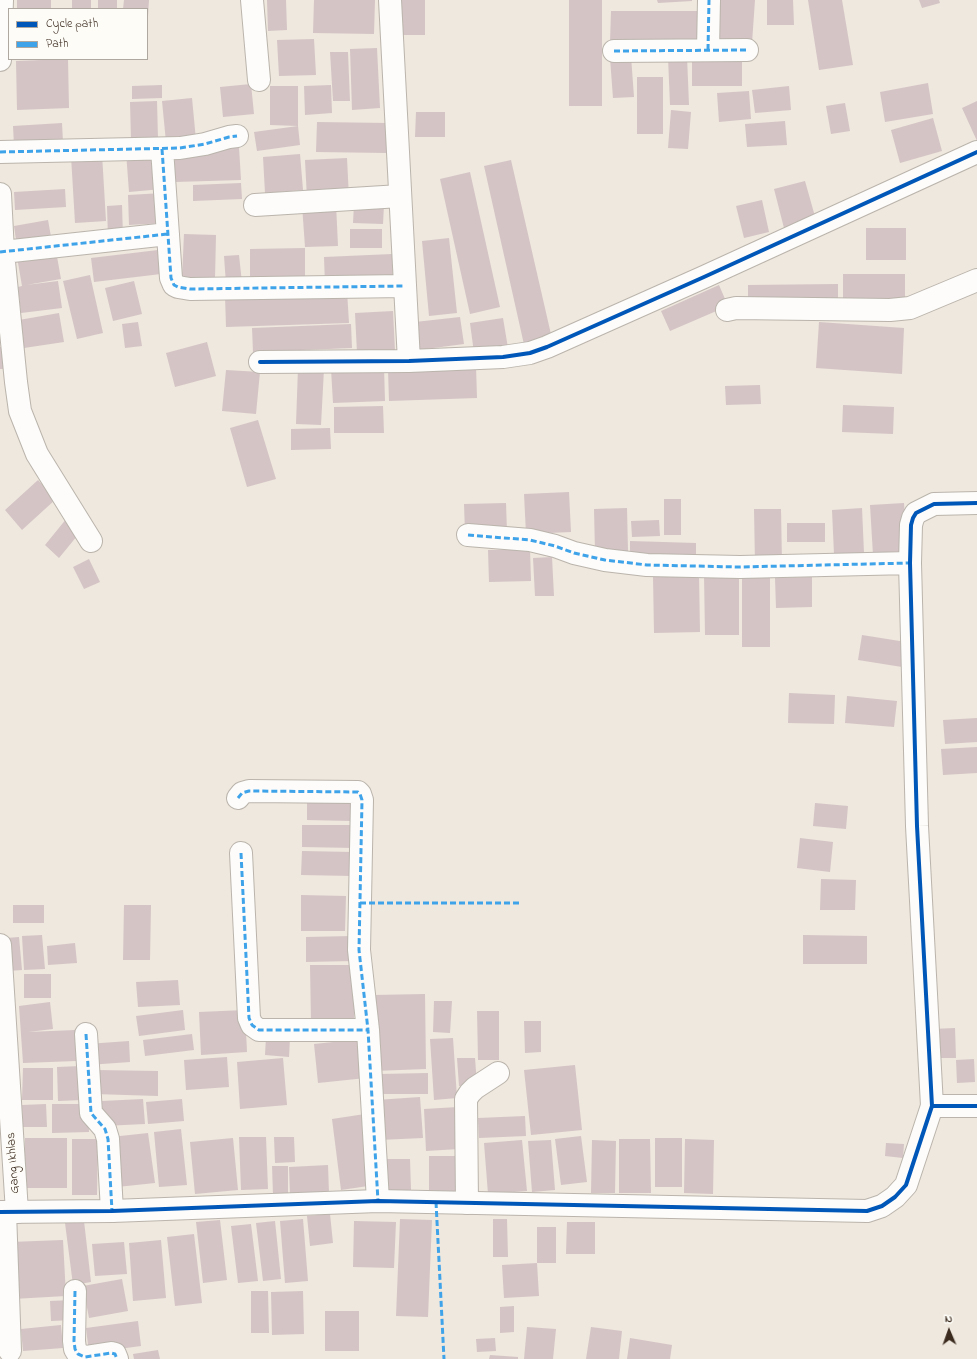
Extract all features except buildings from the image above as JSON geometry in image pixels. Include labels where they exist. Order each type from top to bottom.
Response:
[{"type":"street","points":[[0,60],[2,0]]},
{"type":"street","points":[[252,0],[259,80]]},
{"type":"street","points":[[390,0],[409,361]]},
{"type":"street","points":[[708,50],[709,0]]},
{"type":"street","points":[[614,51],[667,52],[747,50]]},
{"type":"street","points":[[0,152],[180,148],[205,144],[237,136]]},
{"type":"street","points":[[162,148],[171,278],[174,285],[178,288],[404,286]]},
{"type":"street","points":[[260,362],[409,361],[515,356],[530,353],[547,347],[740,261],[977,152]]},
{"type":"street","points":[[0,194],[3,252],[20,411],[37,454],[91,541]]},
{"type":"street","points":[[255,205],[400,196]]},
{"type":"street","points":[[3,252],[168,234]]},
{"type":"street","points":[[727,310],[736,308],[890,310],[910,308],[977,280]]},
{"type":"street","points":[[7,1212],[112,1211],[378,1201],[867,1211],[882,1206],[895,1197],[906,1185],[932,1106],[917,826],[910,563],[911,525],[916,513],[934,504],[977,503]]},
{"type":"street","points":[[468,535],[530,540],[555,546],[574,553],[605,560],[647,565],[740,566],[910,563]]},
{"type":"street","points":[[238,798],[242,793],[249,791],[358,792],[360,794],[362,800],[359,950],[368,1030],[378,1201]]},
{"type":"street","points":[[241,853],[249,1018],[252,1025],[258,1030],[368,1030]]},
{"type":"street","name":"Gang Ikhlas","points":[[0,945],[10,1351]]},
{"type":"street","points":[[86,1034],[90,1113],[105,1129],[108,1139],[112,1211]]},
{"type":"street","points":[[467,1203],[466,1099],[475,1088],[498,1073]]},
{"type":"street","points":[[932,1106],[977,1106]]},
{"type":"street","points":[[75,1291],[75,1349],[78,1354],[85,1357],[114,1354],[117,1359]]},
{"type":"marked path","points":[[708,50],[709,0]]},
{"type":"marked path","points":[[614,51],[747,50]]},
{"type":"marked path","points":[[0,152],[180,148],[205,144],[237,136]]},
{"type":"marked path","points":[[162,149],[171,278],[174,285],[190,289],[404,286]]},
{"type":"marked path","points":[[0,252],[168,234]]},
{"type":"marked path","points":[[468,535],[530,540],[555,546],[574,553],[605,560],[647,565],[740,567],[910,563]]},
{"type":"marked path","points":[[238,798],[242,793],[249,791],[358,792],[360,794],[362,800],[359,950],[368,1030]]},
{"type":"marked path","points":[[241,853],[249,1018],[252,1025],[259,1030],[368,1030],[378,1201]]},
{"type":"marked path","points":[[360,903],[519,903]]},
{"type":"marked path","points":[[86,1034],[91,1113],[105,1129],[108,1139],[112,1211]]},
{"type":"marked path","points":[[436,1202],[444,1359]]},
{"type":"marked path","points":[[75,1291],[74,1341],[75,1349],[78,1354],[85,1357],[111,1353],[115,1354],[117,1359]]},
{"type":"cycle path","points":[[260,362],[409,361],[503,357],[530,353],[547,347],[704,277],[977,152]]},
{"type":"cycle path","points":[[932,1106],[917,826],[910,563],[911,525],[916,513],[934,504],[977,503]]},
{"type":"cycle path","points":[[0,1212],[112,1211],[378,1201],[867,1211],[882,1206],[895,1197],[906,1185],[932,1106],[977,1106]]}]
